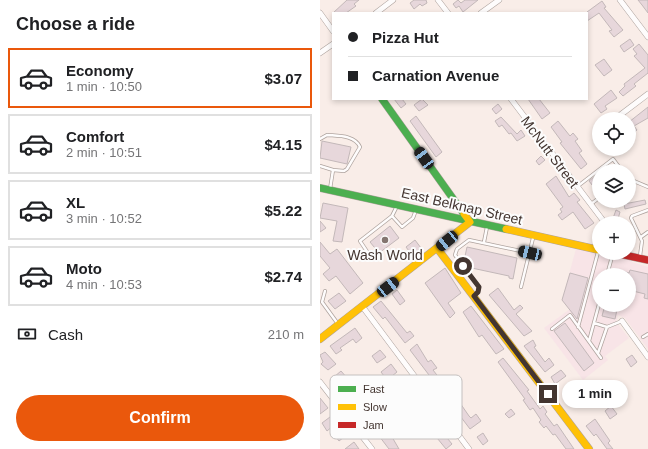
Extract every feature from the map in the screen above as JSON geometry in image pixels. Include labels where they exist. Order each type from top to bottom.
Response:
[{"type":"street","points":[[377,12],[393,0]]},
{"type":"street","points":[[438,0],[447,12]]},
{"type":"street","points":[[482,12],[499,0]]},
{"type":"street","points":[[620,0],[648,37]]},
{"type":"street","points":[[320,13],[332,30]]},
{"type":"street","points":[[320,53],[332,45]]},
{"type":"street","points":[[624,112],[648,94]]},
{"type":"street","points":[[320,339],[470,222],[383,100]]},
{"type":"street","name":"McNutt Street","points":[[512,100],[599,216]]},
{"type":"street","name":"East Belknap Street","points":[[323,190],[398,205],[592,248]]},
{"type":"street","points":[[437,248],[589,449]]},
{"type":"street","points":[[636,257],[648,260]]},
{"type":"street","points":[[362,306],[414,375]]},
{"type":"street","points":[[622,321],[648,357]]},
{"type":"street","points":[[320,382],[330,395]]},
{"type":"street","points":[[364,439],[372,449]]},
{"type":"street","points":[[462,439],[469,449]]},
{"type":"lane","points":[[320,139],[324,136],[345,137],[356,140],[360,147],[347,169],[340,171],[320,166]]},
{"type":"lane","points":[[606,164],[613,159],[617,164]]},
{"type":"lane","points":[[323,190],[333,170]]},
{"type":"lane","points":[[576,187],[592,175]]},
{"type":"lane","points":[[636,181],[648,187]]},
{"type":"lane","points":[[368,252],[360,241],[392,216],[398,205]]},
{"type":"lane","points":[[392,216],[402,227],[413,218],[416,210]]},
{"type":"lane","points":[[640,258],[642,241],[631,218],[648,210]]},
{"type":"lane","points":[[484,242],[487,225]]},
{"type":"lane","points":[[641,237],[648,232]]},
{"type":"lane","points":[[521,287],[534,236]]},
{"type":"lane","points":[[474,296],[478,292],[479,287],[455,255],[457,249],[470,240],[530,253]]},
{"type":"lane","points":[[578,327],[596,260]]},
{"type":"lane","points":[[325,291],[322,302],[338,325]]},
{"type":"lane","points":[[589,341],[597,312]]},
{"type":"lane","points":[[552,329],[570,315],[601,358]]},
{"type":"lane","points":[[594,323],[607,327],[622,321]]},
{"type":"lane","points":[[598,353],[607,327]]},
{"type":"lane","points":[[643,337],[648,334]]},
{"type":"shaded area","points":[[577,245],[592,250],[592,260],[632,260],[632,262],[648,267],[648,349],[625,318],[618,315],[616,322],[629,338],[605,356],[608,360],[583,380],[544,328],[570,309],[562,300]]},
{"type":"building","points":[[347,0],[359,0],[354,4],[356,6],[347,12],[334,12]]},
{"type":"building","points":[[414,0],[426,0],[427,3],[422,6],[420,4],[414,9],[410,3]]},
{"type":"building","points":[[458,0],[461,3],[465,0],[478,0],[463,12],[459,6],[456,8],[453,4]]},
{"type":"building","points":[[638,0],[648,0],[648,13],[642,5]]},
{"type":"building","points":[[602,1],[606,7],[604,8],[623,30],[614,37],[609,31],[612,30],[599,13],[588,20],[587,12]]},
{"type":"building","points":[[630,39],[634,45],[624,52],[620,46]]},
{"type":"building","points":[[639,44],[648,55],[648,73],[634,84],[636,86],[623,96],[619,92],[625,86],[624,84],[645,68],[634,56],[637,54],[633,49]]},
{"type":"building","points":[[604,59],[612,70],[604,76],[595,65]]},
{"type":"building","points":[[611,90],[617,98],[605,106],[607,109],[602,112],[600,112],[594,104]]},
{"type":"building","points":[[395,100],[403,100],[406,104],[401,108]]},
{"type":"building","points":[[423,100],[428,105],[419,111],[414,105]]},
{"type":"building","points":[[529,100],[540,100],[550,113],[542,119]]},
{"type":"building","points":[[498,104],[502,109],[496,114],[492,109]]},
{"type":"building","points":[[648,107],[648,118],[636,125],[636,116]]},
{"type":"building","points":[[416,116],[442,152],[436,157],[410,121]]},
{"type":"building","points":[[501,117],[517,134],[521,130],[525,136],[517,141],[502,125],[499,127],[495,121]]},
{"type":"building","points":[[558,121],[570,136],[573,133],[578,139],[575,141],[582,151],[579,153],[587,164],[581,169],[560,143],[562,142],[551,127]]},
{"type":"building","points":[[322,141],[351,147],[347,164],[320,158]]},
{"type":"building","points":[[541,156],[545,160],[539,165],[536,161]]},
{"type":"building","points":[[556,176],[569,197],[574,193],[580,200],[577,202],[592,221],[592,224],[585,229],[573,212],[562,220],[558,215],[562,212],[560,209],[563,207],[546,184]]},
{"type":"building","points":[[645,200],[646,204],[636,206],[636,202]]},
{"type":"building","points":[[323,203],[348,208],[342,242],[333,241],[337,221],[320,218]]},
{"type":"building","points":[[616,210],[620,212],[619,216],[614,216]]},
{"type":"building","points":[[320,221],[326,228],[320,232]]},
{"type":"building","name":"Wash World","points":[[390,226],[399,238],[379,253],[370,242]]},
{"type":"building","points":[[415,240],[421,248],[412,255],[406,247]]},
{"type":"building","points":[[320,242],[330,254],[337,249],[363,283],[350,294],[336,276],[329,281],[323,274],[330,268],[320,256]]},
{"type":"building","points":[[467,247],[517,258],[513,279],[509,278],[509,276],[467,267],[468,262],[464,261]]},
{"type":"building","points":[[445,268],[461,293],[448,303],[455,313],[450,318],[425,283]]},
{"type":"building","points":[[636,271],[648,274],[648,299],[644,298],[645,294],[636,292]]},
{"type":"building","points":[[570,273],[588,278],[577,319],[562,300]]},
{"type":"building","points":[[498,288],[514,310],[520,305],[523,308],[516,314],[532,331],[524,336],[489,295]]},
{"type":"building","points":[[397,290],[405,301],[400,305],[392,294]]},
{"type":"building","points":[[339,293],[346,301],[335,309],[328,301]]},
{"type":"building","points":[[381,301],[407,333],[410,331],[414,336],[405,343],[385,317],[383,319],[373,307]]},
{"type":"building","points":[[471,306],[504,349],[496,354],[482,335],[479,337],[463,312]]},
{"type":"building","points":[[603,312],[616,312],[615,319],[602,316]]},
{"type":"building","points":[[565,323],[594,363],[584,371],[554,331]]},
{"type":"building","points":[[355,328],[362,338],[356,343],[353,339],[340,348],[342,350],[336,354],[330,346]]},
{"type":"building","points":[[533,340],[536,346],[534,347],[545,362],[549,358],[554,365],[545,372],[524,346]]},
{"type":"building","points":[[417,344],[428,362],[431,360],[437,368],[433,370],[437,375],[429,375],[410,350]]},
{"type":"building","points":[[380,350],[386,357],[377,363],[372,356]]},
{"type":"building","points":[[325,352],[336,364],[328,370],[321,364],[323,362],[320,355]]},
{"type":"building","points":[[632,355],[637,362],[631,367],[626,359]]},
{"type":"building","points":[[503,358],[529,390],[527,391],[540,409],[543,406],[547,412],[545,414],[554,426],[557,424],[574,449],[566,449],[555,434],[553,435],[546,426],[544,428],[539,422],[541,420],[533,408],[530,410],[523,400],[525,399],[498,362]]},
{"type":"building","points":[[391,364],[397,372],[393,375],[383,375],[381,372]]},
{"type":"building","points":[[561,370],[566,376],[555,384],[551,377]]},
{"type":"building","points":[[341,371],[344,375],[336,375]]},
{"type":"building","points":[[320,398],[328,408],[320,414]]},
{"type":"building","points":[[462,406],[471,418],[476,414],[481,421],[470,429],[462,418]]},
{"type":"building","points":[[611,406],[617,414],[610,419],[605,411]]},
{"type":"building","points":[[511,409],[515,414],[509,418],[505,414]]},
{"type":"building","points":[[330,417],[330,428],[327,431],[322,423]]},
{"type":"building","points":[[595,419],[610,441],[608,443],[613,449],[607,449],[596,434],[594,436],[586,426]]},
{"type":"building","points":[[483,433],[488,441],[483,445],[477,437]]},
{"type":"building","points":[[381,439],[393,439],[399,449],[389,449]]},
{"type":"building","points":[[438,439],[448,439],[452,444],[446,449]]},
{"type":"building","points":[[354,442],[359,449],[345,449]]},
{"type":"traffic: fast","points":[[383,100],[464,214]]},
{"type":"traffic: fast","points":[[320,188],[506,229]]},
{"type":"traffic: slow","points":[[320,339],[470,222],[464,214]]},
{"type":"traffic: slow","points":[[506,229],[592,248]]},
{"type":"traffic: slow","points":[[437,248],[589,449]]},
{"type":"traffic: jam","points":[[636,257],[648,260]]},
{"type":"place","name":"Wash World","points":[[385,240]]},
{"type":"route","points":[[463,266],[479,287],[478,292],[474,296],[548,394]]}]
